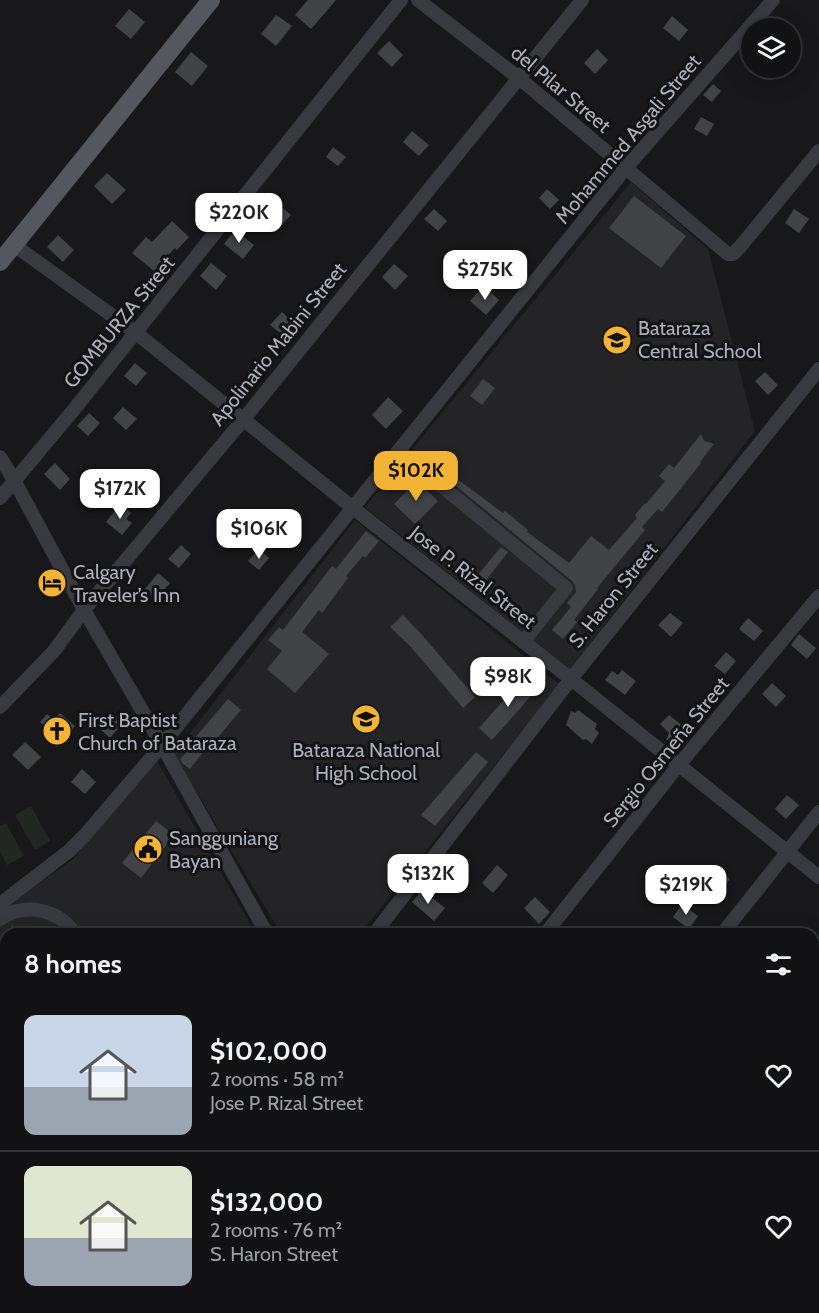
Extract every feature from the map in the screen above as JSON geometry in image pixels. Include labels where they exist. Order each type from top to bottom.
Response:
[{"type":"main road","points":[[0,262],[211,0]]},
{"type":"street","name":"GOMBURZA Street","points":[[0,498],[76,407],[401,0]]},
{"type":"street","name":"del Pilar Street","points":[[418,0],[519,78],[726,253],[732,255],[740,247],[819,151]]},
{"type":"street","name":"Apolinario Mabini Street","points":[[0,708],[54,651],[84,610],[243,420],[582,0]]},
{"type":"street","name":"Mohammed Asgali Street","points":[[0,915],[85,836],[162,745],[626,169],[773,0]]},
{"type":"street","name":"Jose P. Rizal Street","points":[[14,245],[135,332],[819,877]]},
{"type":"street","name":"S. Haron Street","points":[[379,928],[571,679],[819,369]]},
{"type":"street","points":[[399,451],[566,588],[523,642]]},
{"type":"street","points":[[0,457],[264,928]]},
{"type":"street","name":"Sergio Osmeña Street","points":[[550,928],[678,766],[819,596]]},
{"type":"street","points":[[727,928],[819,812]]},
{"type":"street","points":[[0,915],[22,910],[41,911],[59,918],[70,928]]},
{"type":"shaded area","name":"Bataraza Central School","points":[[631,182],[708,249],[755,431],[569,670],[365,507]]},
{"type":"shaded area","name":"Bataraza National High School","points":[[355,520],[559,684],[365,928],[277,928],[174,754]]},
{"type":"shaded area","points":[[157,761],[253,928],[0,928],[0,910],[71,861]]},
{"type":"shaded area","points":[[31,806],[50,841],[35,850],[15,815]]},
{"type":"shaded area","points":[[6,823],[24,856],[7,865],[0,851],[0,826]]},
{"type":"building","points":[[308,0],[336,0],[311,29],[295,15]]},
{"type":"building","points":[[129,9],[145,22],[131,39],[115,26]]},
{"type":"building","points":[[276,15],[292,26],[276,46],[261,34]]},
{"type":"building","points":[[672,16],[688,30],[679,41],[663,28]]},
{"type":"building","points":[[389,41],[403,55],[392,67],[377,53]]},
{"type":"building","points":[[597,49],[608,60],[595,74],[584,63]]},
{"type":"building","points":[[191,52],[208,66],[192,86],[175,72]]},
{"type":"building","points":[[713,84],[721,91],[712,102],[703,95]]},
{"type":"building","points":[[701,117],[714,124],[707,136],[694,129]]},
{"type":"building","points":[[412,131],[429,145],[419,156],[403,142]]},
{"type":"building","points":[[333,147],[346,157],[338,166],[326,157]]},
{"type":"building","points":[[107,173],[126,190],[112,204],[94,186]]},
{"type":"building","points":[[547,189],[559,200],[550,209],[539,198]]},
{"type":"building","points":[[634,196],[686,236],[661,268],[609,228]]},
{"type":"building","points":[[271,198],[291,215],[281,226],[262,209]]},
{"type":"building","points":[[434,209],[447,221],[438,231],[424,219]]},
{"type":"building","points":[[794,209],[809,219],[799,233],[785,223]]},
{"type":"building","points":[[172,221],[189,237],[177,250],[175,248],[154,271],[132,253],[146,237],[152,242]]},
{"type":"building","points":[[235,230],[254,245],[243,259],[224,244]]},
{"type":"building","points":[[58,235],[74,250],[63,262],[47,247]]},
{"type":"building","points":[[211,263],[227,276],[216,290],[200,276]]},
{"type":"building","points":[[394,264],[408,276],[395,290],[382,277]]},
{"type":"building","points":[[484,286],[499,300],[486,315],[470,301]]},
{"type":"building","points":[[282,312],[295,323],[284,336],[270,325]]},
{"type":"building","points":[[135,363],[147,373],[136,386],[124,376]]},
{"type":"building","points":[[765,372],[778,385],[768,395],[755,381]]},
{"type":"building","points":[[483,379],[495,388],[482,405],[470,396]]},
{"type":"building","points":[[388,397],[403,411],[386,429],[372,415]]},
{"type":"building","points":[[123,407],[137,419],[126,430],[113,418]]},
{"type":"building","points":[[89,413],[100,423],[88,436],[77,426]]},
{"type":"building","points":[[701,434],[704,441],[714,444],[662,512],[658,509],[642,527],[645,530],[597,588],[574,620],[577,622],[563,639],[552,630],[571,607],[567,603],[576,592],[572,581],[423,459],[428,453],[460,481],[503,513],[505,511],[528,530],[527,532],[569,563],[591,536],[609,550],[637,518],[635,515],[665,481],[659,476],[669,464],[674,468]]},
{"type":"building","points":[[55,463],[70,479],[60,490],[44,474]]},
{"type":"building","points":[[417,481],[438,501],[415,524],[394,504]]},
{"type":"building","points":[[120,504],[131,513],[126,519],[132,523],[122,535],[106,522]]},
{"type":"building","points":[[366,531],[379,541],[346,576],[348,578],[322,613],[319,610],[302,632],[329,654],[295,693],[267,669],[282,651],[268,640],[279,627],[283,630],[332,566],[336,569]]},
{"type":"building","points":[[181,545],[191,554],[179,568],[168,559]]},
{"type":"building","points":[[501,547],[508,552],[484,583],[476,577]]},
{"type":"building","points":[[259,549],[269,558],[259,570],[248,561]]},
{"type":"building","points":[[158,573],[170,583],[156,599],[145,589]]},
{"type":"building","points":[[670,613],[683,623],[671,637],[658,625]]},
{"type":"building","points":[[403,615],[475,697],[463,708],[411,647],[390,627]]},
{"type":"building","points":[[748,618],[763,631],[754,641],[739,629]]},
{"type":"building","points":[[799,634],[816,648],[807,659],[791,645]]},
{"type":"building","points":[[726,652],[736,661],[725,674],[714,666]]},
{"type":"building","points":[[622,670],[636,681],[625,695],[605,680],[612,671],[618,675]]},
{"type":"building","points":[[525,676],[538,688],[492,740],[479,728]]},
{"type":"building","points":[[772,683],[786,696],[776,707],[762,694]]},
{"type":"building","points":[[228,699],[241,710],[190,769],[180,760],[190,747],[188,746]]},
{"type":"building","points":[[578,710],[597,724],[595,729],[599,733],[592,744],[586,739],[583,740],[566,725],[571,711],[575,713]]},
{"type":"building","name":"First Baptist Church of Bataraza","points":[[60,713],[75,726],[57,747],[42,734],[47,728],[40,722],[47,714],[54,720]]},
{"type":"building","points":[[113,713],[124,722],[110,738],[100,729]]},
{"type":"building","points":[[669,715],[689,731],[679,743],[672,744],[670,740],[666,740],[669,733],[660,724]]},
{"type":"building","points":[[25,742],[41,757],[28,770],[12,755]]},
{"type":"building","points":[[476,752],[488,762],[435,826],[421,815]]},
{"type":"building","points":[[82,769],[96,782],[85,794],[71,782]]},
{"type":"building","points":[[787,795],[799,805],[786,819],[775,809]]},
{"type":"building","name":"Sangguniang Bayan","points":[[156,821],[174,835],[141,878],[122,863]]},
{"type":"building","points":[[497,865],[508,875],[493,893],[482,883]]},
{"type":"building","points":[[714,865],[730,879],[720,891],[703,877]]},
{"type":"building","points":[[422,890],[445,908],[434,921],[412,902]]},
{"type":"building","points":[[535,897],[550,912],[539,924],[524,908]]},
{"type":"building","points":[[682,904],[698,916],[690,928],[673,917]]},
{"type":"place","name":"Bataraza Central School","points":[[617,340]]},
{"type":"place","name":"Calgary Traveler’s Inn","points":[[52,583]]},
{"type":"place","name":"Bataraza National High School","points":[[366,719]]},
{"type":"place","name":"First Baptist Church of Bataraza","points":[[57,731]]},
{"type":"place","name":"Sangguniang Bayan","points":[[148,849]]}]
